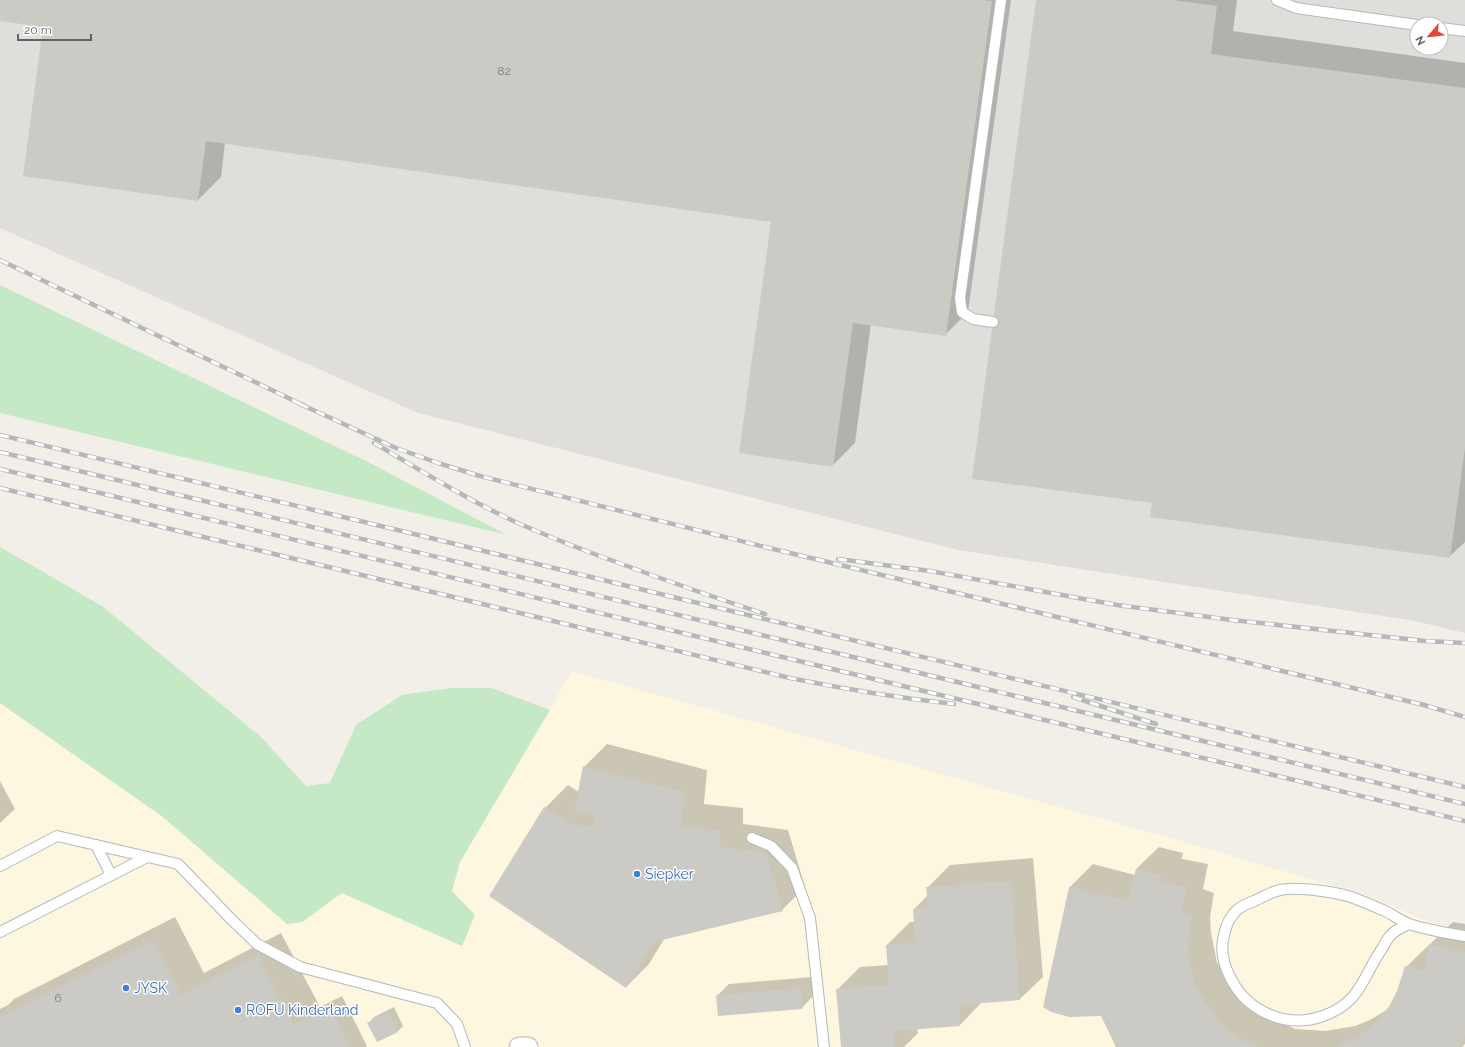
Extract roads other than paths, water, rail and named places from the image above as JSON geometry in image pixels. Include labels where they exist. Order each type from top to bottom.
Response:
[{"type":"street","points":[[519,1047],[528,1047]]},
{"type":"lane","points":[[993,322],[973,319],[962,312],[960,298],[1001,0]]},
{"type":"lane","points":[[1277,0],[1296,8],[1409,24]]},
{"type":"lane","points":[[1449,29],[1465,31]]},
{"type":"lane","points":[[0,866],[57,836],[178,864],[257,944],[300,967],[437,1003],[457,1024],[465,1047]]},
{"type":"lane","points":[[752,838],[771,846],[792,868],[810,918],[824,1047]]},
{"type":"lane","points":[[96,845],[111,875]]},
{"type":"lane","points":[[0,932],[147,857]]},
{"type":"lane","points":[[1409,924],[1392,934],[1375,958],[1362,986],[1348,1002],[1331,1013],[1311,1019],[1281,1019],[1253,1006],[1238,990],[1227,972],[1224,962],[1222,942],[1227,922],[1238,909],[1269,894],[1287,889],[1315,890],[1350,897],[1385,911],[1409,924],[1465,936]]},
{"type":"railway","points":[[0,260],[305,406]]},
{"type":"railway","points":[[300,404],[396,448],[480,476],[765,547],[1424,705],[1465,717]]},
{"type":"railway","points":[[0,435],[1465,787]]},
{"type":"railway","points":[[374,443],[464,496],[520,524],[606,558],[765,614]]},
{"type":"railway","points":[[0,452],[1465,804]]},
{"type":"railway","points":[[0,469],[1465,821]]},
{"type":"railway","points":[[0,488],[790,678],[872,693],[954,704]]},
{"type":"railway","points":[[838,559],[930,571],[1117,605],[1232,620],[1425,641],[1465,643]]},
{"type":"railway","points":[[1073,697],[1156,724]]},
{"type":"place","name":"Siepker","points":[[637,874]]},
{"type":"place","name":"JYSK","points":[[126,988]]},
{"type":"place","name":"ROFU Kinderland","points":[[238,1010]]}]
